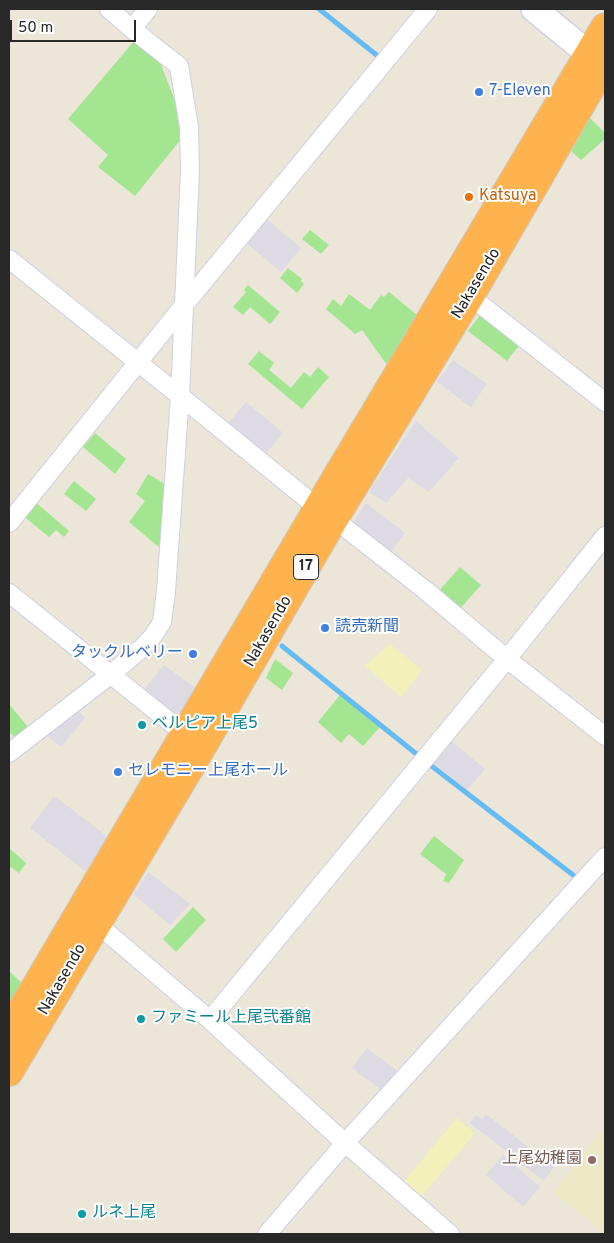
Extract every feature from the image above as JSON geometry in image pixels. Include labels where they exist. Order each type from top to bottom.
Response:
[{"type":"highway","name":"Nakasendo","points":[[9,1030],[186,734],[326,514],[470,296],[601,62],[605,27]]},
{"type":"highway","name":"Nakasendo","points":[[9,1072],[211,730],[326,514],[601,62]]},
{"type":"street","points":[[9,753],[142,648],[162,622],[166,591],[180,396],[190,170],[189,127],[179,66],[109,9]]},
{"type":"street","points":[[132,29],[148,9]]},
{"type":"street","points":[[9,523],[184,305],[428,9]]},
{"type":"street","points":[[534,9],[601,62]]},
{"type":"street","points":[[9,259],[326,514],[425,590],[507,659],[605,736]]},
{"type":"street","points":[[470,296],[605,402]]},
{"type":"street","points":[[210,1020],[507,659],[605,536]]},
{"type":"street","points":[[9,593],[186,734]]},
{"type":"street","points":[[267,1234],[345,1143],[605,857]]},
{"type":"street","points":[[96,923],[210,1020],[345,1143],[450,1234]]},
{"type":"shaded area","points":[[265,218],[301,248],[281,272],[245,242]]},
{"type":"shaded area","points":[[453,360],[487,384],[471,407],[437,382]]},
{"type":"shaded area","points":[[246,402],[283,433],[263,457],[226,426]]},
{"type":"shaded area","points":[[416,421],[459,458],[429,492],[408,478],[386,503],[369,492]]},
{"type":"shaded area","points":[[366,503],[405,533],[389,554],[352,525]]},
{"type":"shaded area","points":[[164,665],[197,689],[178,718],[142,692]]},
{"type":"shaded area","points":[[77,710],[85,718],[61,747],[45,734]]},
{"type":"shaded area","points":[[449,739],[485,769],[467,790],[431,761]]},
{"type":"shaded area","points":[[54,796],[108,837],[88,873],[30,828]]},
{"type":"shaded area","points":[[148,872],[190,904],[170,925],[134,895]]},
{"type":"shaded area","points":[[367,1048],[399,1072],[384,1092],[352,1068]]},
{"type":"shaded area","points":[[486,1114],[554,1167],[544,1181],[470,1123],[476,1115],[482,1119]]},
{"type":"shaded area","name":"上尾幼稚園","points":[[605,1128],[605,1234],[553,1192]]},
{"type":"shaded area","points":[[503,1155],[540,1187],[523,1207],[486,1175]]},
{"type":"green space","points":[[135,40],[160,62],[180,114],[182,138],[135,196],[98,167],[108,155],[68,119]]},
{"type":"green space","points":[[590,118],[605,133],[605,139],[581,160],[571,151]]},
{"type":"green space","points":[[310,230],[329,245],[321,254],[302,239]]},
{"type":"green space","points":[[288,268],[302,279],[301,281],[304,284],[297,293],[280,278]]},
{"type":"green space","points":[[248,285],[280,312],[270,324],[250,307],[243,315],[233,307],[246,292],[244,290]]},
{"type":"green space","points":[[389,292],[417,315],[387,365],[362,330],[355,334],[326,309],[333,299],[341,306],[349,294],[370,310],[381,295],[384,297]]},
{"type":"green space","points":[[481,314],[520,344],[507,361],[468,331]]},
{"type":"green space","points":[[259,351],[274,363],[269,370],[291,388],[304,372],[310,377],[318,367],[329,377],[302,409],[248,364]]},
{"type":"green space","points":[[95,433],[126,459],[115,474],[83,447]]},
{"type":"green space","points":[[148,474],[165,484],[160,548],[129,522],[145,501],[136,494]]},
{"type":"green space","points":[[74,481],[96,499],[86,511],[64,494]]},
{"type":"green space","points":[[33,500],[69,531],[64,537],[56,530],[49,537],[21,514]]},
{"type":"green space","points":[[460,567],[481,585],[457,612],[437,593]]},
{"type":"green space","points":[[275,659],[293,673],[282,690],[266,678]]},
{"type":"green space","points":[[340,695],[380,727],[363,746],[349,734],[341,743],[318,722]]},
{"type":"green space","points":[[9,704],[28,727],[15,738],[9,731]]},
{"type":"green space","points":[[434,836],[464,860],[449,883],[443,881],[446,874],[420,854]]},
{"type":"green space","points":[[9,848],[26,863],[19,873],[9,866]]},
{"type":"green space","points":[[193,907],[206,920],[176,952],[163,939]]},
{"type":"green space","points":[[9,971],[23,984],[9,1006]]},
{"type":"sand","points":[[390,644],[422,670],[401,697],[365,666]]},
{"type":"sand","points":[[457,1118],[475,1133],[420,1198],[403,1183]]},
{"type":"waterway","points":[[319,9],[379,57]]},
{"type":"waterway","points":[[282,646],[419,756]]},
{"type":"waterway","points":[[429,764],[577,878]]},
{"type":"place","name":"7-Eleven","points":[[479,92]]},
{"type":"place","name":"Katsuya","points":[[469,197]]},
{"type":"place","name":"読売新聞","points":[[325,628]]},
{"type":"place","name":"タックルベリー","points":[[193,654]]},
{"type":"place","name":"ベルピア上尾5","points":[[142,725]]},
{"type":"place","name":"セレモニー上尾ホール","points":[[118,772]]},
{"type":"place","name":"ファミール上尾弐番館","points":[[141,1019]]},
{"type":"place","name":"上尾幼稚園","points":[[592,1160]]},
{"type":"place","name":"ルネ上尾","points":[[82,1214]]}]
